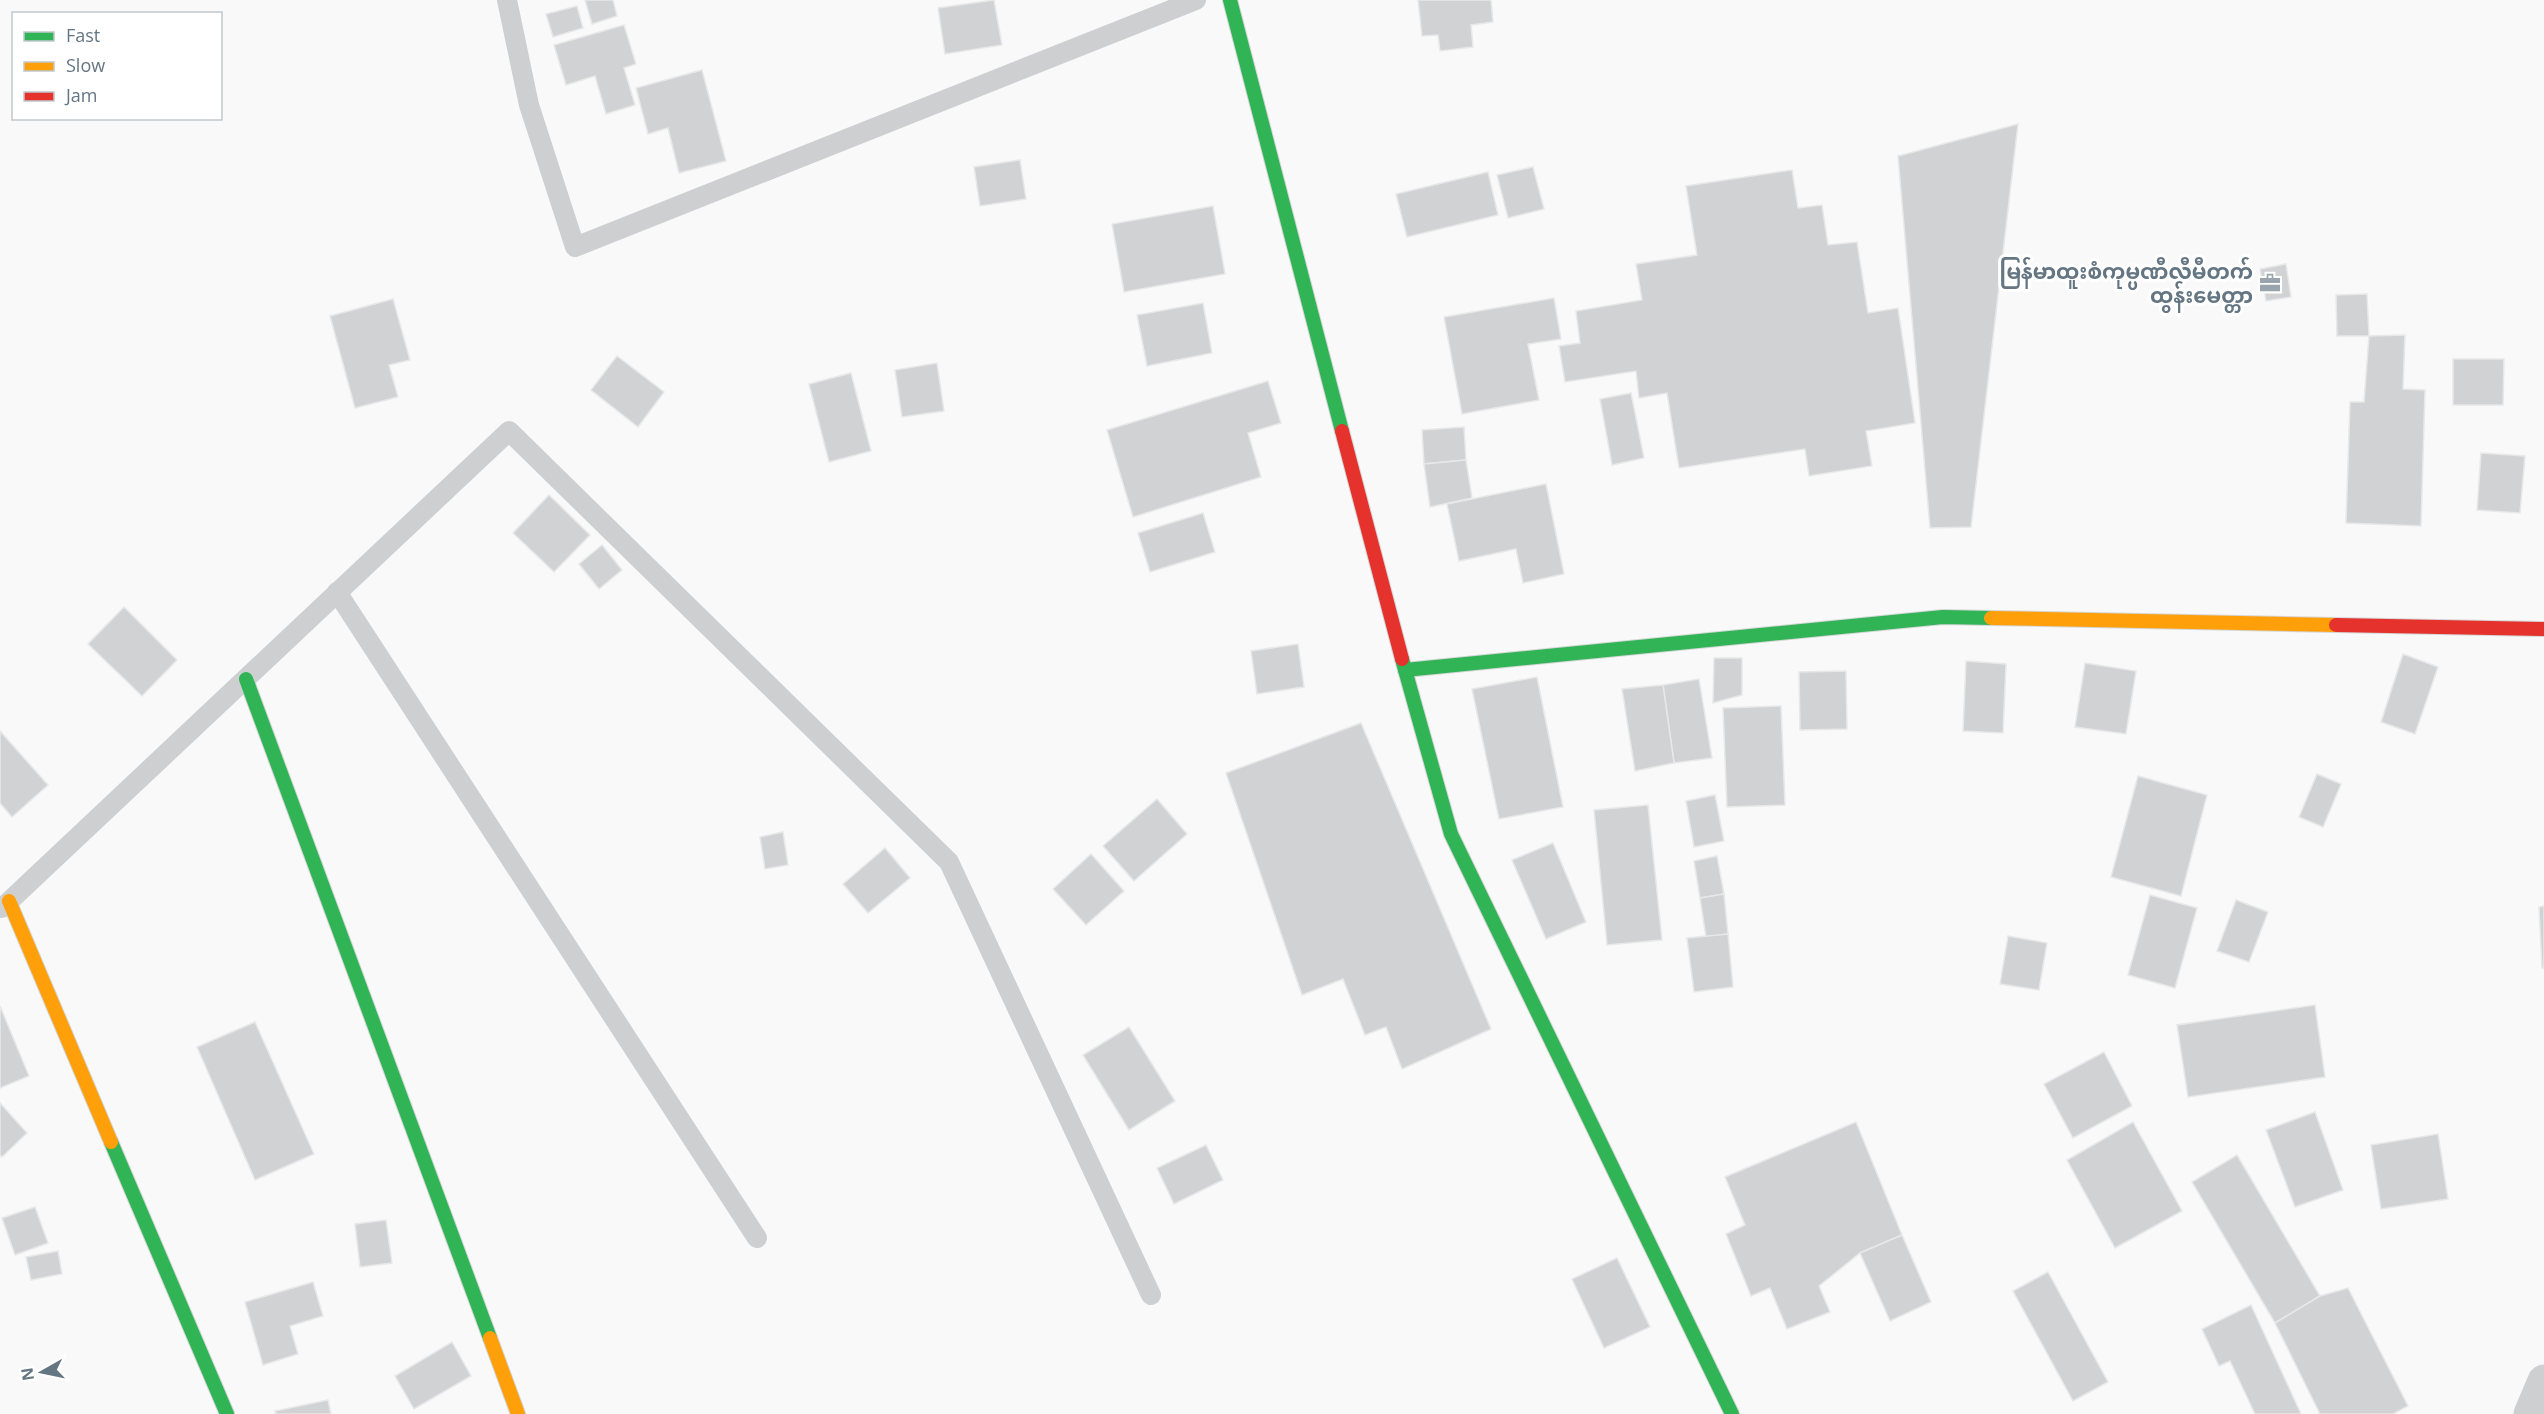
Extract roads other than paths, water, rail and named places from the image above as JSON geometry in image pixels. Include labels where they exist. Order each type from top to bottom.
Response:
[{"type":"street","points":[[1230,0],[1450,834],[1732,1414]]},
{"type":"street","points":[[1405,670],[1943,617],[2544,629]]},
{"type":"street","points":[[246,678],[518,1414]]},
{"type":"street","points":[[4,906],[227,1414]]},
{"type":"street","points":[[2530,1414],[2544,1381]]},
{"type":"lane","points":[[507,0],[529,105],[574,247],[1196,0]]},
{"type":"lane","points":[[4,906],[509,431],[949,862],[1151,1295]]},
{"type":"lane","points":[[338,592],[757,1238]]},
{"type":"place","name":"မြန်မာထူးစံကုမ္ပဏီလီမီတက် ထွန်းမေတ္တာ","points":[[2270,283]]}]
